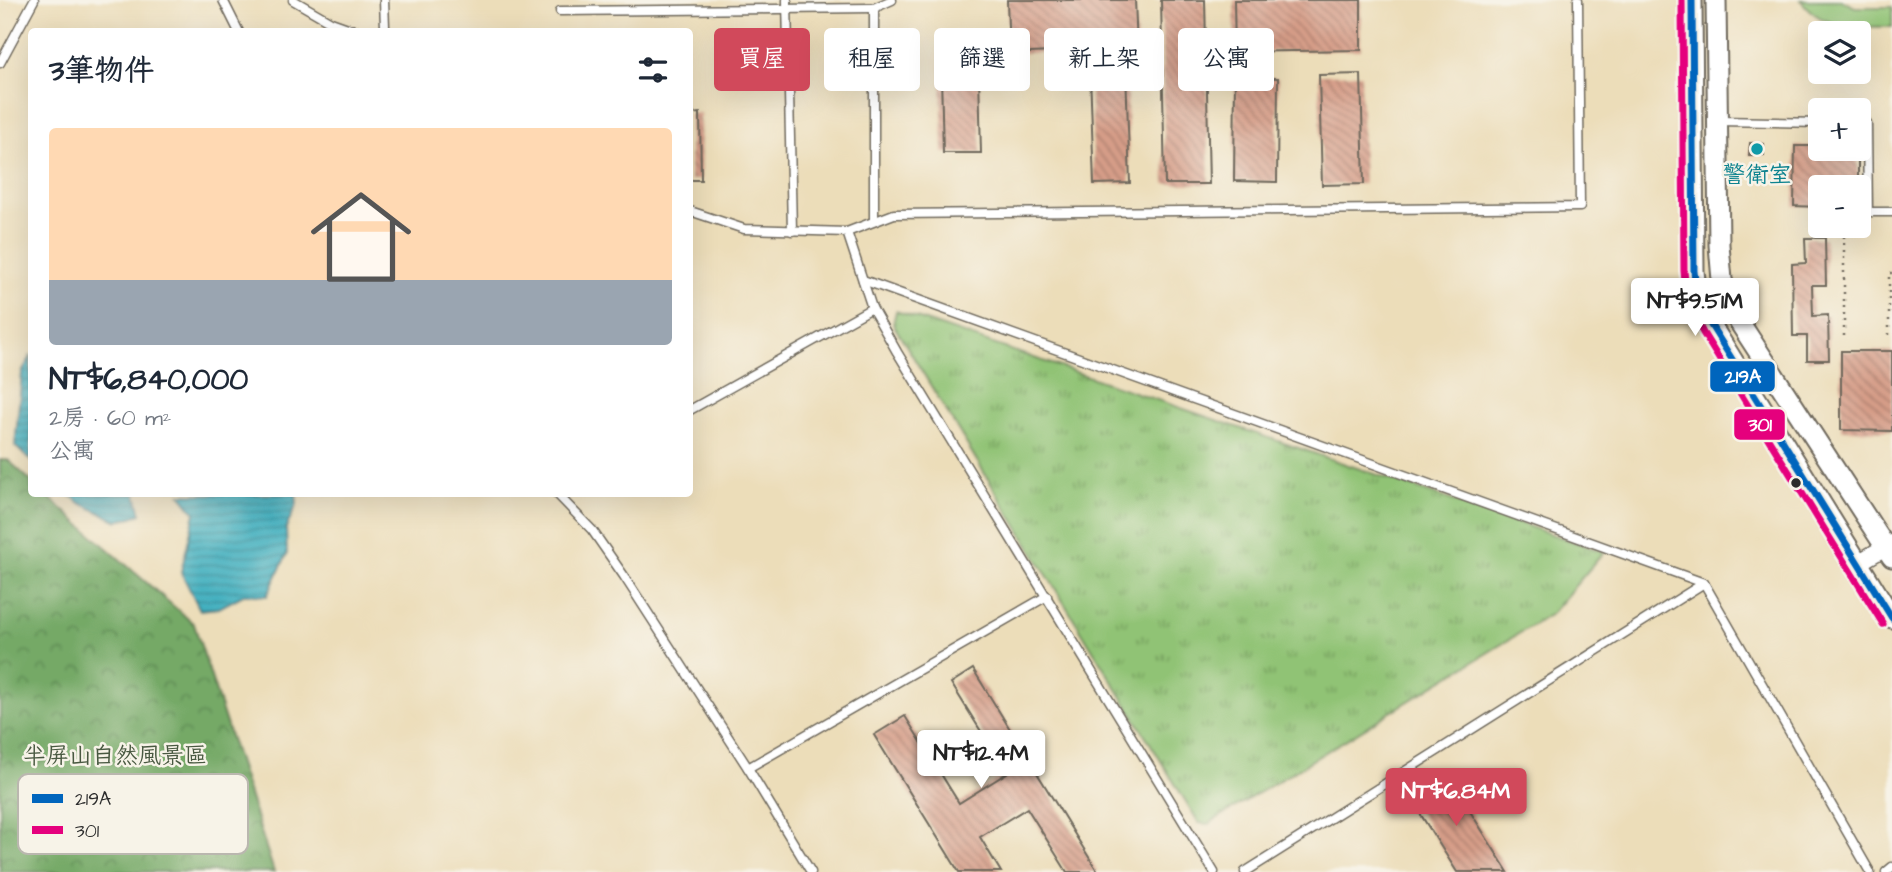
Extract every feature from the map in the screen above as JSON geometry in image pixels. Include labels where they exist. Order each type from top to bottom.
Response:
[{"type":"street","points":[[1692,0],[1694,271],[1697,299],[1892,618]]},
{"type":"street","points":[[1716,0],[1718,246],[1721,280],[1734,314],[1890,549],[1858,563]]},
{"type":"lane","points":[[0,63],[34,0]]},
{"type":"lane","points":[[223,0],[237,28]]},
{"type":"lane","points":[[293,0],[331,22],[348,28]]},
{"type":"lane","points":[[384,0],[384,28]]},
{"type":"lane","points":[[560,11],[787,4],[874,8],[892,0]]},
{"type":"lane","points":[[693,212],[744,229],[847,232],[894,214],[1580,207],[1578,0]]},
{"type":"lane","points":[[787,4],[792,231]]},
{"type":"lane","points":[[874,8],[874,221]]},
{"type":"lane","points":[[1717,121],[1808,123]]},
{"type":"lane","points":[[1867,161],[1868,212],[1892,212]]},
{"type":"lane","points":[[847,232],[872,308],[1214,872]]},
{"type":"lane","points":[[863,280],[1704,583],[1870,872]]},
{"type":"lane","points":[[693,408],[872,308]]},
{"type":"lane","points":[[560,497],[592,530],[624,576],[748,768],[811,872]]},
{"type":"lane","points":[[1245,872],[1704,583]]},
{"type":"lane","points":[[748,768],[1047,596]]},
{"type":"lane","points":[[1886,872],[1892,867]]},
{"type":"path","points":[[1844,238],[1844,336]]},
{"type":"path","points":[[1889,335],[1889,273],[1892,273]]},
{"type":"green space","points":[[1801,0],[1841,0],[1855,7],[1892,7],[1892,27],[1871,26],[1871,21],[1828,21],[1810,10]]},
{"type":"green space","points":[[896,311],[1604,552],[1551,614],[1208,824],[1199,823],[893,324]]},
{"type":"green space","name":"半屏山自然風景區","points":[[0,460],[8,460],[28,478],[28,497],[48,497],[194,624],[242,774],[18,774],[18,854],[248,854],[248,791],[274,872],[0,872]]},
{"type":"water","points":[[28,361],[28,458],[15,446],[22,373]]},
{"type":"water","points":[[73,497],[137,497],[141,514],[118,521]]},
{"type":"water","points":[[182,497],[296,497],[297,504],[286,528],[287,554],[267,596],[245,594],[219,608],[200,610],[181,572],[195,513]]},
{"type":"building","points":[[1007,0],[1135,0],[1136,28],[1044,28],[1044,52],[1030,53],[1030,28],[1008,28]]},
{"type":"building","points":[[1161,0],[1205,0],[1206,28],[1178,28],[1178,91],[1207,91],[1209,184],[1165,184],[1164,28],[1162,28]]},
{"type":"building","points":[[1234,0],[1361,0],[1361,50],[1274,51],[1274,28],[1235,28]]},
{"type":"building","points":[[1361,74],[1364,184],[1322,185],[1319,75]]},
{"type":"building","points":[[1274,78],[1278,78],[1277,182],[1234,181],[1235,91],[1274,91]]},
{"type":"building","points":[[941,91],[979,91],[981,153],[943,153]]},
{"type":"building","points":[[1091,91],[1127,91],[1130,183],[1094,184]]},
{"type":"building","points":[[700,113],[701,180],[693,180],[693,114]]},
{"type":"building","name":"警衛室","points":[[1750,143],[1764,144],[1764,155],[1749,155]]},
{"type":"building","points":[[1795,146],[1808,146],[1808,161],[1858,161],[1858,175],[1808,175],[1808,207],[1794,206]]},
{"type":"building","points":[[1805,238],[1825,238],[1826,285],[1812,285],[1813,316],[1828,315],[1829,360],[1807,360],[1807,336],[1793,336],[1792,264],[1806,263]]},
{"type":"building","points":[[1841,351],[1892,351],[1892,431],[1841,430]]},
{"type":"building","points":[[973,669],[1098,872],[1067,872],[1027,808],[980,837],[1001,872],[959,872],[874,735],[905,716],[959,803],[1007,773],[951,683]]},
{"type":"building","points":[[1446,773],[1508,872],[1457,872],[1409,796]]},
{"type":"transit line","name":"301","points":[[1682,0],[1684,271],[1687,302],[1703,333],[1883,624]]},
{"type":"transit line","name":"219A","points":[[1692,0],[1694,271],[1697,299],[1892,618]]},
{"type":"place","name":"警衛室","points":[[1757,149]]}]
